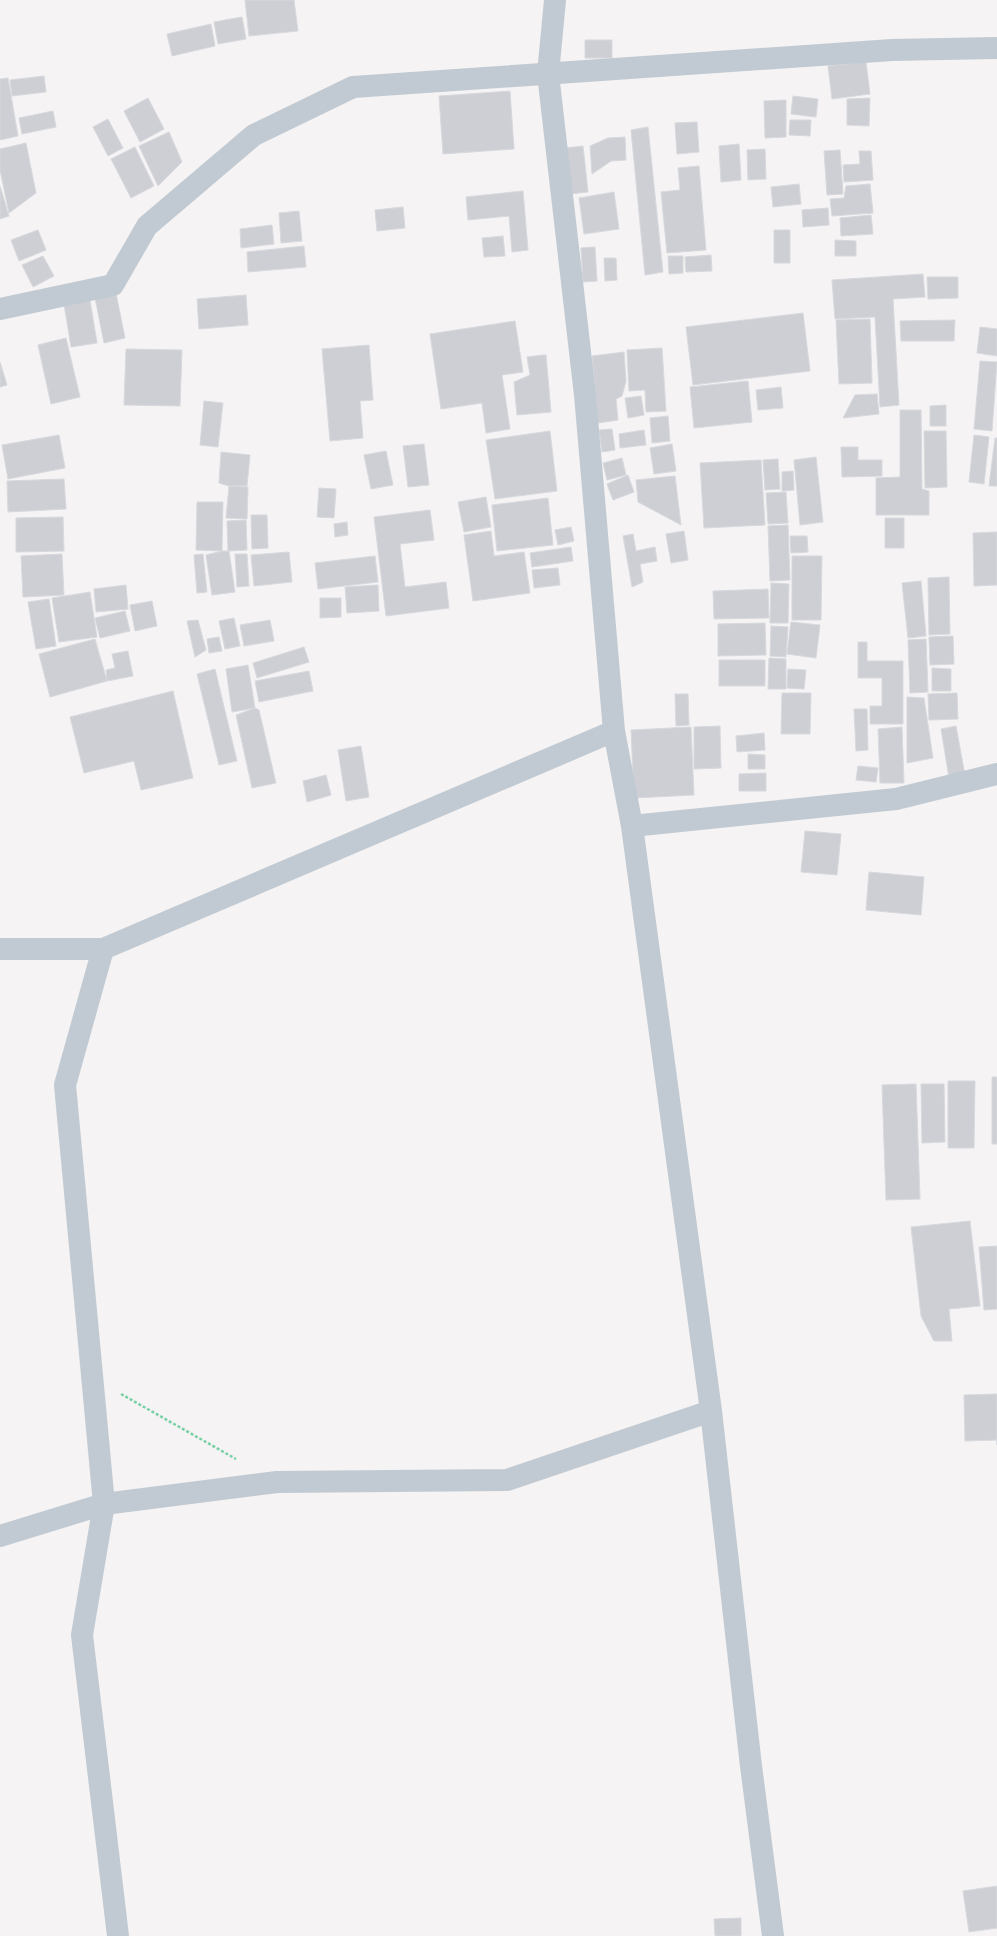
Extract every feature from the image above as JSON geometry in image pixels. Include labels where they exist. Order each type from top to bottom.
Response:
[{"type":"street","points":[[555,0],[548,74],[585,395],[614,731],[632,826],[710,1411],[751,1766],[773,1936]]},
{"type":"street","points":[[0,309],[112,285],[147,226],[254,135],[353,87],[892,50],[997,48]]},
{"type":"street","points":[[0,949],[102,949],[614,731]]},
{"type":"street","points":[[632,826],[896,799],[997,774]]},
{"type":"street","points":[[102,949],[65,1085],[104,1504],[82,1634],[118,1936]]},
{"type":"street","points":[[0,1536],[104,1504],[277,1482],[507,1480],[710,1411]]},
{"type":"path","points":[[92,1378],[277,1482]]},
{"type":"building","points":[[245,0],[294,0],[298,31],[249,36]]},
{"type":"building","points":[[242,17],[246,39],[218,44],[214,22]]},
{"type":"building","points":[[211,24],[215,46],[172,56],[167,34]]},
{"type":"building","points":[[585,40],[612,40],[612,58],[585,58]]},
{"type":"building","points":[[866,62],[870,94],[832,99],[828,66]]},
{"type":"building","points":[[44,76],[46,92],[12,96],[10,80]]},
{"type":"building","points":[[8,78],[18,136],[0,140],[0,79]]},
{"type":"building","points":[[510,91],[514,149],[443,154],[439,96]]},
{"type":"building","points":[[793,96],[818,99],[816,117],[791,114]]},
{"type":"building","points":[[148,98],[164,129],[140,142],[124,111]]},
{"type":"building","points":[[870,98],[869,126],[847,125],[847,99]]},
{"type":"building","points":[[786,100],[786,137],[765,138],[764,101]]},
{"type":"building","points":[[53,111],[56,127],[22,134],[19,118]]},
{"type":"building","points":[[108,119],[123,148],[108,156],[93,127]]},
{"type":"building","points":[[790,120],[811,120],[810,136],[789,135]]},
{"type":"building","points":[[697,122],[699,152],[677,154],[675,123]]},
{"type":"building","points":[[648,127],[663,272],[645,275],[631,130]]},
{"type":"building","points":[[169,132],[182,162],[158,186],[139,146]]},
{"type":"building","points":[[625,137],[626,160],[611,161],[592,174],[590,146],[608,138]]},
{"type":"building","points":[[26,143],[36,193],[9,213],[0,170],[0,149]]},
{"type":"building","points":[[739,144],[741,180],[721,182],[719,146]]},
{"type":"building","points":[[583,146],[588,192],[570,194],[565,148]]},
{"type":"building","points":[[135,147],[154,186],[131,198],[111,159]]},
{"type":"building","points":[[765,149],[766,179],[748,180],[747,150]]},
{"type":"building","points":[[840,150],[843,194],[827,195],[824,151]]},
{"type":"building","points":[[859,151],[871,151],[873,180],[844,182],[843,165],[860,164]]},
{"type":"building","points":[[699,166],[706,250],[667,253],[661,192],[680,190],[678,168]]},
{"type":"building","points":[[799,184],[801,204],[773,207],[771,187]]},
{"type":"building","points":[[870,184],[873,213],[832,216],[830,199],[844,198],[846,186]]},
{"type":"building","points":[[0,186],[9,216],[0,219]]},
{"type":"building","points":[[523,191],[528,250],[512,252],[509,216],[468,220],[466,197]]},
{"type":"building","points":[[614,192],[619,229],[584,234],[579,198]]},
{"type":"building","points":[[403,207],[405,228],[377,231],[375,210]]},
{"type":"building","points":[[828,208],[829,225],[803,227],[802,210]]},
{"type":"building","points":[[299,211],[302,241],[281,243],[279,213]]},
{"type":"building","points":[[871,215],[873,234],[841,236],[840,218]]},
{"type":"building","points":[[272,225],[274,244],[241,248],[240,229]]},
{"type":"building","points":[[38,230],[46,250],[19,261],[11,240]]},
{"type":"building","points":[[774,230],[790,230],[790,263],[774,263]]},
{"type":"building","points":[[503,236],[505,256],[484,257],[482,238]]},
{"type":"building","points":[[835,240],[856,241],[856,256],[835,256]]},
{"type":"building","points":[[304,246],[306,267],[248,272],[247,252]]},
{"type":"building","points":[[595,247],[597,281],[583,282],[581,248]]},
{"type":"building","points":[[711,255],[712,271],[686,272],[685,257]]},
{"type":"building","points":[[43,256],[54,276],[33,287],[22,265]]},
{"type":"building","points":[[668,256],[683,256],[683,273],[669,274]]},
{"type":"building","points":[[604,258],[616,258],[617,280],[605,281]]},
{"type":"building","points":[[923,274],[925,297],[893,299],[899,405],[880,407],[875,317],[835,319],[832,280]]},
{"type":"building","points":[[927,277],[958,277],[958,298],[928,299]]},
{"type":"building","points":[[116,293],[125,338],[104,343],[95,298]]},
{"type":"building","points":[[246,295],[248,325],[199,329],[197,299]]},
{"type":"building","points":[[90,300],[97,343],[71,347],[64,304]]},
{"type":"building","points":[[803,313],[810,371],[693,385],[686,327]]},
{"type":"building","points":[[870,319],[872,383],[839,384],[836,320]]},
{"type":"building","points":[[955,320],[954,341],[901,341],[900,321]]},
{"type":"building","points":[[515,321],[523,372],[502,375],[510,429],[486,433],[482,403],[441,409],[430,334]]},
{"type":"building","points":[[980,327],[997,329],[997,356],[977,353]]},
{"type":"building","points":[[66,338],[80,397],[51,404],[38,345]]},
{"type":"building","points":[[369,345],[373,400],[360,401],[363,438],[330,441],[322,349]]},
{"type":"building","points":[[662,348],[666,411],[646,412],[645,390],[629,391],[627,350]]},
{"type":"building","points":[[126,349],[182,350],[180,406],[124,405]]},
{"type":"building","points":[[624,352],[626,381],[622,396],[616,399],[618,420],[598,423],[592,356]]},
{"type":"building","points":[[546,355],[551,412],[517,415],[514,382],[530,375],[527,357]]},
{"type":"building","points":[[980,361],[997,362],[992,431],[974,429]]},
{"type":"building","points":[[0,362],[7,385],[0,387]]},
{"type":"building","points":[[748,381],[752,422],[694,428],[690,387]]},
{"type":"building","points":[[781,387],[783,408],[758,410],[756,390]]},
{"type":"building","points":[[877,394],[879,414],[843,418],[855,395]]},
{"type":"building","points":[[641,396],[644,415],[628,418],[625,398]]},
{"type":"building","points":[[204,401],[223,403],[218,447],[200,445]]},
{"type":"building","points":[[946,405],[946,426],[930,426],[930,406]]},
{"type":"building","points":[[900,410],[921,410],[922,489],[929,491],[929,515],[876,515],[876,478],[900,477]]},
{"type":"building","points":[[668,416],[670,441],[652,443],[650,418]]},
{"type":"building","points":[[612,429],[615,450],[602,452],[599,430]]},
{"type":"building","points":[[644,430],[646,445],[620,448],[619,434]]},
{"type":"building","points":[[550,431],[557,491],[495,499],[486,440]]},
{"type":"building","points":[[924,431],[946,431],[947,487],[925,488]]},
{"type":"building","points":[[59,435],[65,468],[8,479],[2,445]]},
{"type":"building","points":[[974,435],[989,437],[984,484],[969,482]]},
{"type":"building","points":[[995,438],[997,438],[997,486],[989,486]]},
{"type":"building","points":[[424,444],[429,485],[408,487],[403,446]]},
{"type":"building","points":[[672,444],[676,471],[654,474],[650,448]]},
{"type":"building","points":[[841,447],[858,447],[858,460],[882,460],[882,476],[842,477]]},
{"type":"building","points":[[386,451],[393,485],[371,489],[364,455]]},
{"type":"building","points":[[221,452],[250,455],[247,486],[229,486],[219,483]]},
{"type":"building","points":[[816,457],[823,522],[800,525],[794,460]]},
{"type":"building","points":[[622,458],[626,475],[607,480],[603,463]]},
{"type":"building","points":[[778,459],[780,489],[765,490],[763,460]]},
{"type":"building","points":[[761,460],[765,525],[704,528],[700,463]]},
{"type":"building","points":[[793,471],[794,490],[782,491],[782,472]]},
{"type":"building","points":[[628,475],[634,492],[613,500],[607,484]]},
{"type":"building","points":[[675,476],[681,525],[638,502],[636,480]]},
{"type":"building","points":[[64,479],[66,509],[8,512],[7,481]]},
{"type":"building","points":[[229,486],[248,487],[247,519],[226,518]]},
{"type":"building","points":[[319,488],[336,489],[334,518],[317,517]]},
{"type":"building","points":[[786,492],[788,523],[768,524],[766,493]]},
{"type":"building","points":[[486,497],[491,527],[464,532],[458,502]]},
{"type":"building","points":[[548,498],[553,545],[497,551],[492,505]]},
{"type":"building","points":[[197,502],[223,502],[222,551],[196,550]]},
{"type":"building","points":[[430,510],[434,540],[400,544],[405,587],[446,582],[449,608],[386,616],[374,517]]},
{"type":"building","points":[[251,515],[267,515],[268,548],[252,549]]},
{"type":"building","points":[[63,517],[64,551],[16,552],[16,518]]},
{"type":"building","points":[[885,518],[904,518],[904,548],[885,548]]},
{"type":"building","points":[[246,520],[247,550],[228,551],[227,521]]},
{"type":"building","points":[[347,522],[348,535],[335,537],[334,524]]},
{"type":"building","points":[[788,525],[790,580],[770,581],[768,526]]},
{"type":"building","points":[[571,527],[574,541],[558,545],[555,530]]},
{"type":"building","points":[[491,531],[494,556],[524,552],[530,593],[473,601],[464,535]]},
{"type":"building","points":[[684,531],[688,560],[671,563],[666,534]]},
{"type":"building","points":[[997,532],[997,585],[974,586],[973,533]]},
{"type":"building","points":[[633,534],[636,551],[655,547],[657,561],[640,564],[643,582],[632,587],[623,536]]},
{"type":"building","points":[[790,536],[807,536],[808,552],[791,553]]},
{"type":"building","points":[[571,547],[573,561],[532,567],[530,553]]},
{"type":"building","points":[[229,551],[235,592],[212,595],[206,555]]},
{"type":"building","points":[[289,552],[292,582],[254,586],[251,555]]},
{"type":"building","points":[[62,554],[64,595],[23,597],[21,556]]},
{"type":"building","points":[[203,554],[207,592],[197,593],[194,555]]},
{"type":"building","points":[[235,554],[247,554],[249,586],[237,587]]},
{"type":"building","points":[[375,556],[378,582],[318,589],[315,563]]},
{"type":"building","points":[[792,556],[822,556],[821,620],[792,620]]},
{"type":"building","points":[[558,568],[560,585],[534,588],[532,570]]},
{"type":"building","points":[[949,577],[950,634],[929,635],[928,578]]},
{"type":"building","points":[[921,581],[926,636],[908,638],[902,583]]},
{"type":"building","points":[[771,583],[789,584],[788,623],[770,623]]},
{"type":"building","points":[[126,585],[128,609],[96,612],[94,589]]},
{"type":"building","points":[[378,585],[379,611],[347,613],[345,587]]},
{"type":"building","points":[[768,589],[769,618],[714,619],[713,591]]},
{"type":"building","points":[[90,592],[97,637],[59,642],[52,598]]},
{"type":"building","points":[[320,598],[341,598],[341,617],[320,618]]},
{"type":"building","points":[[49,599],[56,646],[36,649],[28,602]]},
{"type":"building","points":[[152,601],[157,626],[135,631],[130,605]]},
{"type":"building","points":[[125,611],[130,631],[100,638],[95,618]]},
{"type":"building","points":[[234,618],[240,646],[225,649],[219,621]]},
{"type":"building","points":[[198,620],[206,650],[195,657],[187,621]]},
{"type":"building","points":[[270,620],[274,641],[244,646],[240,625]]},
{"type":"building","points":[[791,622],[820,625],[816,658],[787,654]]},
{"type":"building","points":[[765,623],[766,655],[718,656],[718,624]]},
{"type":"building","points":[[771,626],[788,627],[786,657],[770,656]]},
{"type":"building","points":[[953,636],[954,664],[930,665],[929,637]]},
{"type":"building","points":[[219,637],[222,651],[209,653],[207,639]]},
{"type":"building","points":[[95,639],[107,681],[50,697],[39,654]]},
{"type":"building","points":[[926,639],[928,692],[910,693],[908,640]]},
{"type":"building","points":[[858,642],[867,642],[867,661],[903,661],[903,724],[870,724],[870,706],[882,706],[882,678],[858,678]]},
{"type":"building","points":[[304,647],[309,662],[257,678],[253,663]]},
{"type":"building","points":[[128,651],[133,676],[107,681],[106,670],[115,668],[112,654]]},
{"type":"building","points":[[769,658],[786,659],[786,689],[768,689]]},
{"type":"building","points":[[719,660],[765,660],[765,686],[719,686]]},
{"type":"building","points":[[248,665],[255,708],[232,712],[226,669]]},
{"type":"building","points":[[932,668],[951,669],[951,691],[932,691]]},
{"type":"building","points":[[215,669],[237,761],[219,765],[197,674]]},
{"type":"building","points":[[788,669],[806,670],[804,689],[787,688]]},
{"type":"building","points":[[309,671],[313,691],[259,702],[255,681]]},
{"type":"building","points":[[173,691],[193,778],[141,790],[134,761],[84,773],[70,717]]},
{"type":"building","points":[[782,693],[811,693],[810,734],[781,734]]},
{"type":"building","points":[[957,693],[958,719],[929,720],[928,694]]},
{"type":"building","points":[[675,694],[688,694],[689,725],[676,726]]},
{"type":"building","points":[[907,697],[924,698],[933,758],[907,763]]},
{"type":"building","points":[[255,708],[259,710],[276,783],[252,788],[236,715]]},
{"type":"building","points":[[854,709],[867,709],[868,750],[856,751]]},
{"type":"building","points":[[720,726],[721,768],[694,769],[694,727]]},
{"type":"building","points":[[956,726],[965,775],[949,778],[941,729]]},
{"type":"building","points":[[691,727],[694,795],[634,798],[631,730]]},
{"type":"building","points":[[902,727],[904,783],[880,783],[878,729]]},
{"type":"building","points":[[764,733],[765,750],[737,752],[736,736]]},
{"type":"building","points":[[361,746],[369,797],[346,801],[338,750]]},
{"type":"building","points":[[748,754],[765,755],[765,769],[748,769]]},
{"type":"building","points":[[858,766],[878,768],[876,782],[856,780]]},
{"type":"building","points":[[766,773],[766,791],[739,791],[739,774]]},
{"type":"building","points":[[326,775],[331,795],[307,802],[303,781]]},
{"type":"building","points":[[805,831],[841,834],[837,875],[801,872]]},
{"type":"building","points":[[869,872],[924,877],[921,915],[866,910]]},
{"type":"building","points":[[992,1077],[997,1077],[997,1144],[992,1144]]},
{"type":"building","points":[[948,1081],[975,1081],[974,1148],[948,1148]]},
{"type":"building","points":[[916,1084],[920,1199],[886,1200],[882,1085]]},
{"type":"building","points":[[921,1084],[944,1084],[945,1142],[922,1143]]},
{"type":"building","points":[[970,1221],[980,1306],[949,1309],[952,1341],[934,1341],[921,1316],[911,1227]]},
{"type":"building","points":[[997,1246],[997,1309],[984,1310],[979,1247]]},
{"type":"building","points":[[997,1394],[997,1440],[965,1441],[964,1395]]},
{"type":"building","points":[[997,1886],[997,1928],[969,1932],[963,1891]]},
{"type":"building","points":[[741,1918],[741,1936],[715,1936],[714,1919]]}]
